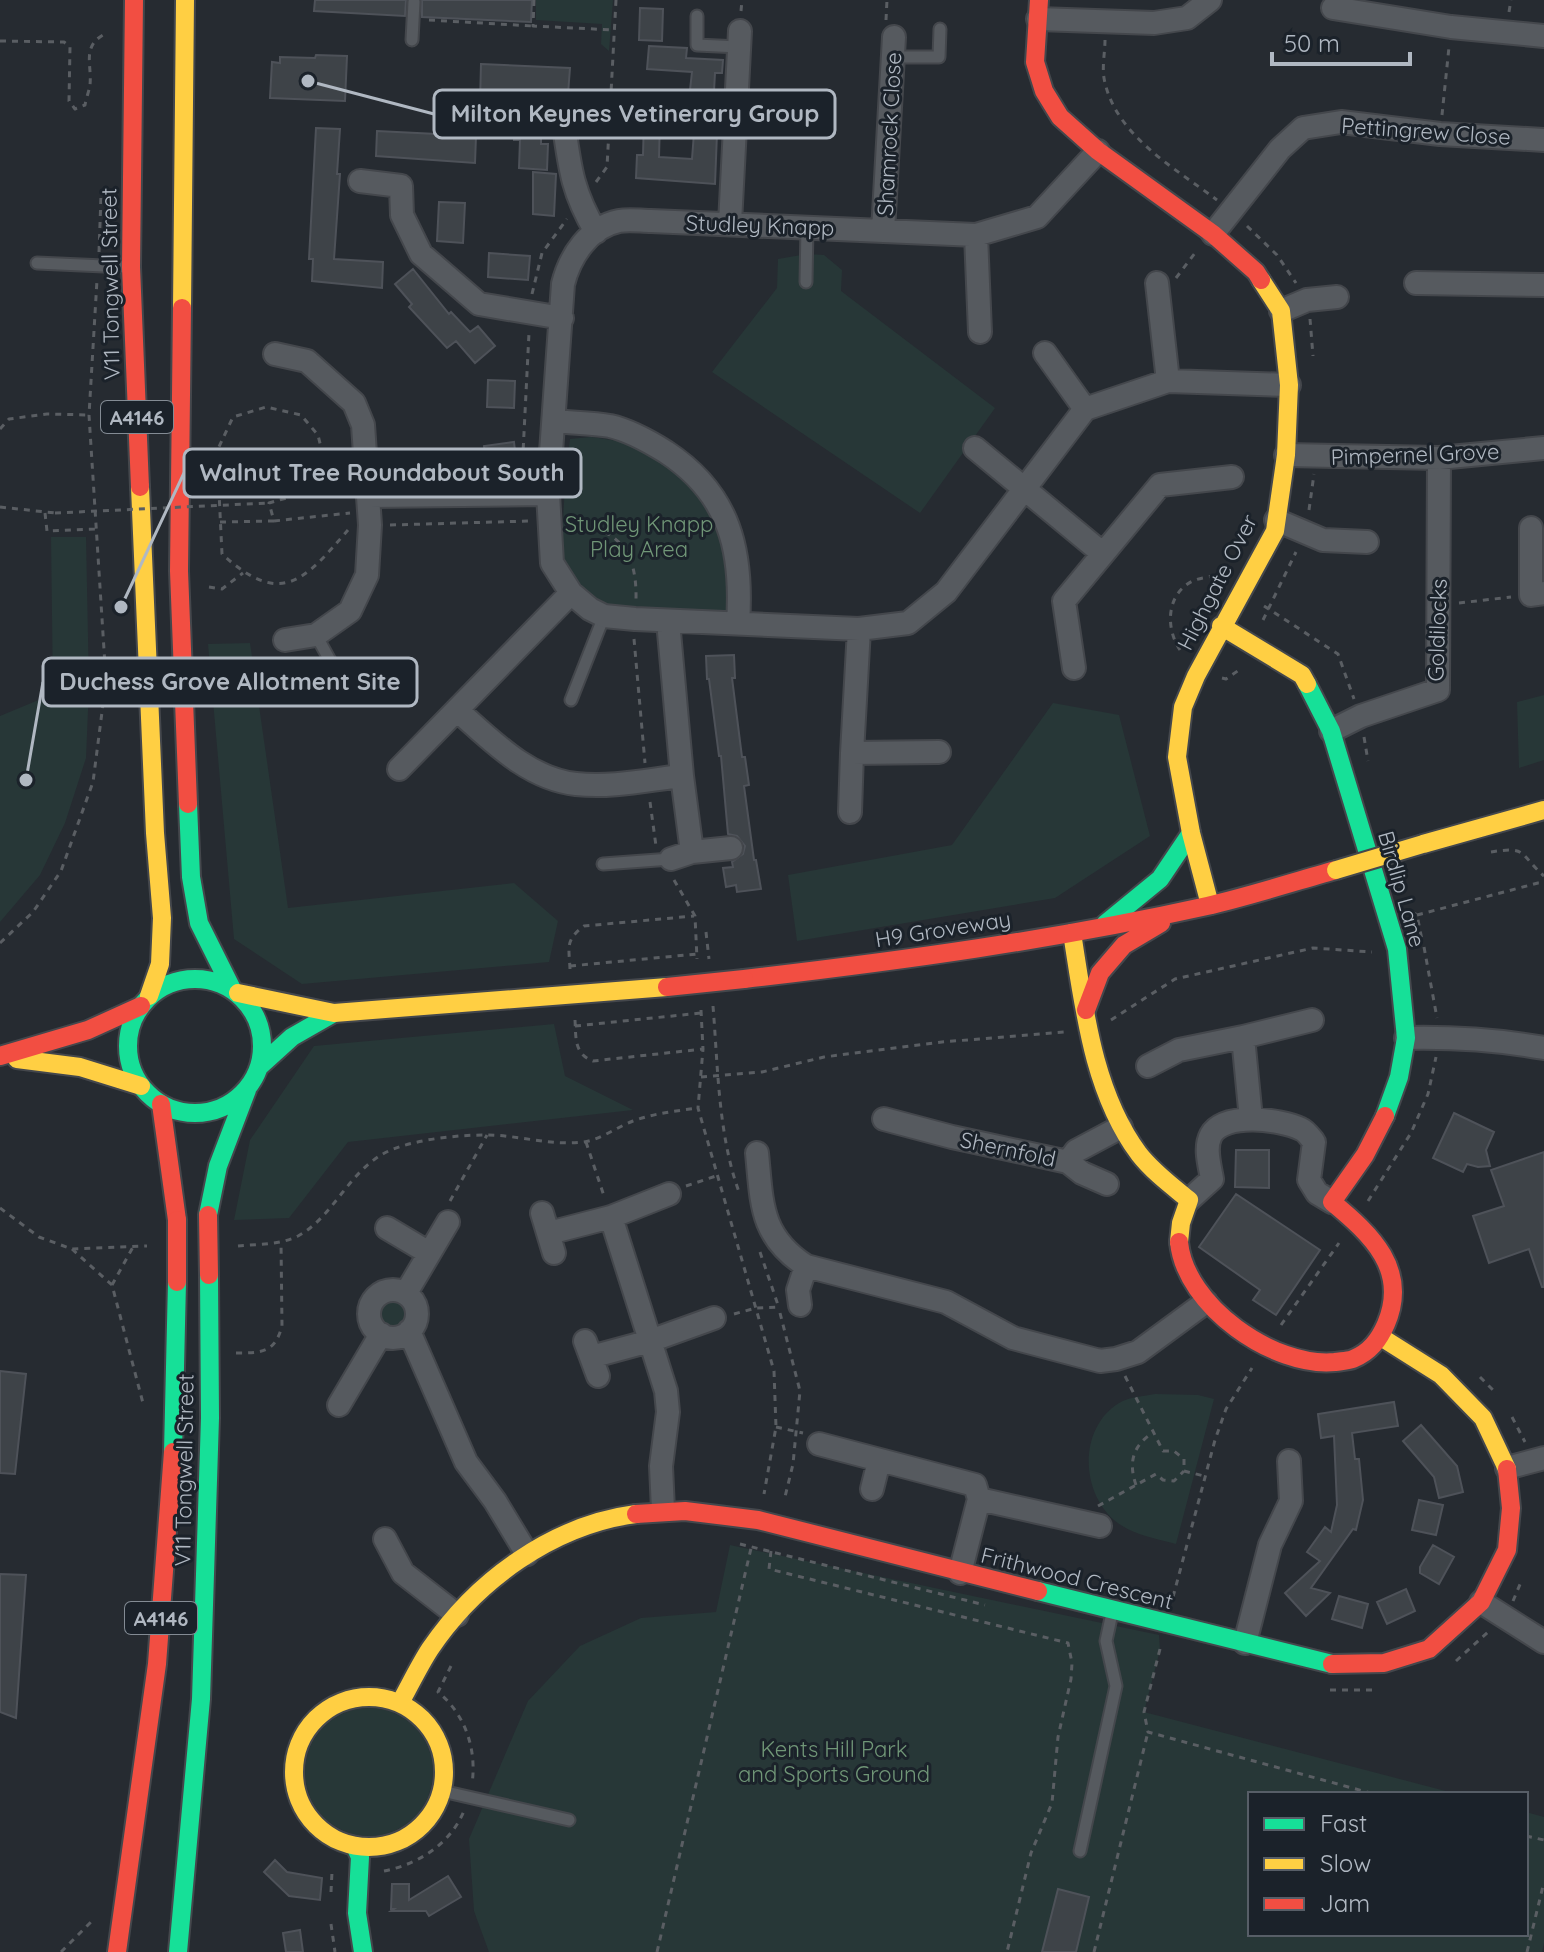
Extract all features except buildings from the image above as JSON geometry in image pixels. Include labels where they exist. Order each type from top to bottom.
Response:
[{"type":"main road","name":"V11 Tongwell Street","points":[[134,0],[131,267],[155,833],[162,918],[160,964],[145,1001]]},
{"type":"main road","name":"A4146","points":[[185,0],[179,571],[191,877],[199,923],[235,991],[255,1014],[263,1040],[260,1066],[247,1090]]},
{"type":"main road","name":"Highgate Over","points":[[1038,10],[1035,62],[1044,91],[1060,117],[1098,151],[1212,233],[1256,272],[1281,311],[1289,385],[1286,455],[1275,531],[1221,626],[1183,707],[1177,757],[1191,833],[1210,905]]},
{"type":"main road","name":"Birdlip Lane","points":[[1221,626],[1302,675],[1331,731],[1397,949],[1406,1038],[1399,1077],[1385,1116],[1365,1155],[1332,1202]]},
{"type":"main road","name":"H9 Groveway","points":[[235,991],[334,1013],[667,987],[934,957],[1210,905],[1544,810]]},
{"type":"main road","points":[[1099,928],[1160,879],[1191,833]]},
{"type":"main road","points":[[1086,1010],[1100,973],[1124,945],[1181,911]]},
{"type":"main road","points":[[1072,933],[1088,1030],[1121,1127],[1140,1155],[1189,1200],[1180,1223],[1179,1246],[1187,1274],[1206,1302],[1233,1328],[1290,1359],[1331,1364],[1361,1355],[1384,1339],[1395,1297],[1392,1277],[1380,1249],[1355,1220],[1332,1202]]},
{"type":"main road","points":[[0,1057],[88,1030],[145,1001],[175,981],[204,978],[235,991]]},
{"type":"main road","name":"A4146","points":[[145,1001],[131,1025],[128,1046],[131,1067],[141,1086],[161,1104]]},
{"type":"main road","name":"H9 Groveway","points":[[260,1066],[292,1037],[334,1013]]},
{"type":"main road","points":[[0,1057],[59,1061],[141,1086]]},
{"type":"main road","name":"V11 Tongwell Street","points":[[178,1952],[201,1699],[210,1418],[208,1215],[218,1166],[247,1090]]},
{"type":"main road","points":[[161,1104],[183,1112],[206,1112],[229,1105],[247,1090]]},
{"type":"main road","name":"V11 Tongwell Street","points":[[117,1952],[152,1700],[166,1567],[176,1413],[177,1220],[161,1104]]},
{"type":"main road","name":"Frithwood Crescent","points":[[400,1703],[433,1645],[488,1582],[527,1554],[575,1531],[663,1510],[758,1520],[1327,1664],[1384,1663],[1429,1649],[1481,1602],[1507,1550],[1511,1508],[1507,1468],[1483,1418],[1441,1375],[1384,1339]]},
{"type":"main road","points":[[375,1697],[400,1703],[418,1715],[432,1730],[441,1749],[445,1770],[442,1791],[433,1814],[416,1832],[399,1842],[375,1848],[355,1846],[331,1837],[312,1821],[299,1799],[293,1775],[297,1750],[309,1727],[327,1710],[350,1699],[375,1697]]},
{"type":"main road","points":[[355,1846],[360,1857],[357,1913],[363,1952]]},
{"type":"street","points":[[1038,10],[1154,23],[1187,18],[1210,0]]},
{"type":"street","points":[[1333,8],[1451,27],[1544,36]]},
{"type":"street","points":[[730,223],[740,39]]},
{"type":"street","name":"Shamrock Close","points":[[883,231],[894,47]]},
{"type":"street","name":"Pettingrew Close","points":[[1212,233],[1280,149],[1303,128],[1341,122],[1440,134],[1544,140]]},
{"type":"street","points":[[564,126],[571,174],[580,204],[596,232],[568,262],[563,284],[548,494],[552,563],[571,593],[604,616],[859,629],[908,623],[946,592],[1085,409],[1168,381],[1289,385]]},
{"type":"street","name":"Studley Knapp","points":[[596,232],[618,221],[976,235],[1037,217],[1098,151]]},
{"type":"street","points":[[360,181],[401,186],[402,215],[421,254],[479,304],[562,318]]},
{"type":"street","points":[[976,235],[980,332]]},
{"type":"street","points":[[1157,283],[1168,381]]},
{"type":"street","points":[[1416,283],[1544,285]]},
{"type":"street","points":[[1281,311],[1307,300],[1337,297]]},
{"type":"street","points":[[1045,353],[1085,409]]},
{"type":"street","points":[[275,354],[307,361],[354,403],[363,425],[369,511],[367,575],[350,611],[316,635],[285,640]]},
{"type":"street","points":[[554,421],[612,426],[653,444],[686,465],[710,493],[728,523],[738,560],[738,623]]},
{"type":"street","points":[[975,448],[1102,553]]},
{"type":"street","name":"Pimpernel Grove","points":[[1286,455],[1439,458],[1544,448]]},
{"type":"street","name":"Goldilocks","points":[[1331,731],[1361,716],[1438,690],[1439,458]]},
{"type":"street","points":[[1074,668],[1064,601],[1102,553],[1160,485],[1232,477]]},
{"type":"street","points":[[369,511],[548,494]]},
{"type":"street","points":[[1276,520],[1323,540],[1367,542]]},
{"type":"street","points":[[1531,528],[1537,594]]},
{"type":"street","points":[[399,769],[571,593]]},
{"type":"street","points":[[668,621],[682,776],[674,857],[731,848]]},
{"type":"street","points":[[850,812],[859,629]]},
{"type":"street","points":[[457,710],[521,764],[552,778],[590,785],[682,776]]},
{"type":"street","points":[[852,753],[939,752]]},
{"type":"street","points":[[1148,1066],[1179,1050],[1312,1020]]},
{"type":"street","points":[[1243,1037],[1251,1119]]},
{"type":"street","points":[[1406,1038],[1440,1037],[1544,1048]]},
{"type":"street","name":"Shernfold","points":[[884,1119],[1068,1162],[1076,1151],[1121,1127]]},
{"type":"street","points":[[1189,1200],[1212,1179],[1207,1149],[1211,1135],[1220,1126],[1251,1119],[1281,1123],[1303,1130],[1309,1136],[1314,1142],[1309,1180],[1317,1193],[1332,1202]]},
{"type":"street","points":[[757,1153],[760,1189],[769,1232],[790,1256],[806,1266],[946,1302],[1013,1338],[1100,1361],[1116,1359],[1138,1352],[1206,1302]]},
{"type":"street","points":[[1068,1162],[1082,1173],[1107,1184]]},
{"type":"street","points":[[548,1233],[611,1217],[669,1194]]},
{"type":"street","points":[[406,1293],[449,1212]]},
{"type":"street","points":[[611,1217],[666,1391],[668,1412],[661,1466],[663,1510]]},
{"type":"street","points":[[387,1228],[429,1253]]},
{"type":"street","points":[[800,1305],[798,1290],[806,1266]]},
{"type":"street","points":[[391,1289],[406,1293],[417,1311],[417,1319],[409,1331],[396,1338],[375,1330],[369,1316],[372,1301],[383,1291],[391,1289]]},
{"type":"street","points":[[591,1358],[714,1318]]},
{"type":"street","points":[[409,1331],[466,1462],[495,1501],[527,1554]]},
{"type":"street","points":[[339,1405],[381,1334]]},
{"type":"street","points":[[819,1444],[975,1485],[979,1499],[960,1573]]},
{"type":"street","points":[[1507,1468],[1544,1458]]},
{"type":"street","points":[[872,1489],[879,1461]]},
{"type":"street","points":[[1245,1643],[1270,1545],[1291,1501],[1289,1461]]},
{"type":"street","points":[[979,1499],[1076,1510],[1100,1526]]},
{"type":"street","points":[[383,1533],[403,1573],[457,1615]]},
{"type":"street","points":[[1481,1602],[1544,1642]]},
{"type":"lane","points":[[412,40],[414,2]]},
{"type":"lane","points":[[697,16],[697,45],[740,39]]},
{"type":"lane","points":[[894,47],[939,57],[940,29]]},
{"type":"lane","points":[[645,97],[737,100]]},
{"type":"lane","points":[[806,282],[807,227]]},
{"type":"lane","points":[[37,263],[131,267]]},
{"type":"lane","points":[[571,700],[604,616]]},
{"type":"lane","points":[[316,635],[338,675]]},
{"type":"lane","points":[[603,864],[674,857]]},
{"type":"lane","points":[[1080,1851],[1116,1686],[1106,1641],[1112,1612]]},
{"type":"lane","points":[[442,1791],[569,1820]]},
{"type":"path","points":[[533,26],[534,0]]},
{"type":"path","points":[[424,17],[614,30]]},
{"type":"path","points":[[1440,134],[1451,27]]},
{"type":"path","points":[[0,41],[64,42],[70,47],[69,101],[75,109],[85,105],[90,86],[89,50],[96,40],[107,34]]},
{"type":"path","points":[[0,943],[33,912],[61,871],[93,782],[106,681],[89,415],[101,189]]},
{"type":"path","points":[[1157,283],[1177,278],[1212,233]]},
{"type":"path","points":[[0,507],[55,513],[269,503],[311,491],[325,464],[318,435],[301,415],[266,407],[233,417],[217,451],[220,522],[222,554],[243,573],[270,584],[291,582],[314,569],[369,511]]},
{"type":"path","points":[[0,429],[9,419],[47,414],[89,415]]},
{"type":"path","points":[[269,503],[274,521]]},
{"type":"path","points":[[220,522],[274,521],[369,511],[549,521],[602,529],[622,544],[632,560],[636,580],[634,644],[647,781],[674,857],[670,872],[695,916],[698,969]]},
{"type":"path","points":[[45,513],[47,531],[96,529]]},
{"type":"path","points":[[202,579],[211,589],[222,589],[243,573]]},
{"type":"path","points":[[1438,605],[1537,594]]},
{"type":"path","points":[[1483,854],[1513,849],[1524,854],[1544,876]]},
{"type":"path","points":[[1417,915],[1544,883]]},
{"type":"path","points":[[570,966],[697,954]]},
{"type":"path","points":[[700,998],[703,1049],[698,1108],[774,1371],[773,1448],[763,1497],[784,1501]]},
{"type":"path","points":[[575,1026],[701,1013]]},
{"type":"path","points":[[233,1247],[281,1242],[297,1236],[315,1223],[362,1170],[390,1150],[435,1139],[487,1135],[555,1143],[586,1142],[649,1116],[698,1108]]},
{"type":"path","points":[[449,1212],[487,1135]]},
{"type":"path","points":[[586,1142],[611,1217]]},
{"type":"path","points":[[669,1194],[716,1176]]},
{"type":"path","points":[[0,1208],[39,1237],[72,1249],[112,1285],[146,1415]]},
{"type":"path","points":[[1094,1952],[1148,1732],[1144,1712],[1205,1476],[1226,1409],[1355,1220]]},
{"type":"path","points":[[209,1354],[257,1353],[269,1348],[278,1339],[282,1326],[281,1242]]},
{"type":"path","points":[[112,1285],[133,1247]]},
{"type":"path","points":[[714,1318],[756,1308],[800,1305]]},
{"type":"path","points":[[1076,1510],[1156,1474],[1163,1480],[1174,1481],[1184,1471],[1184,1459],[1174,1451],[1163,1451],[1116,1359]]},
{"type":"path","points":[[1136,1485],[1131,1467],[1132,1457],[1142,1440],[1154,1432]]},
{"type":"path","points":[[1184,1471],[1205,1476]]},
{"type":"path","points":[[657,1952],[758,1520]]},
{"type":"path","points":[[1148,1732],[1367,1792]]},
{"type":"path","points":[[1527,1952],[1544,1882]]},
{"type":"path","points":[[61,1952],[99,1913]]},
{"type":"green space","points":[[536,0],[613,0],[609,51],[601,44],[602,24],[536,20]]},
{"type":"green space","points":[[807,254],[824,255],[842,270],[841,291],[995,408],[920,513],[712,372],[777,288],[778,259]]},
{"type":"green space","name":"Studley Knapp Play Area","points":[[591,437],[644,449],[677,470],[706,500],[717,516],[729,551],[729,619],[632,613],[589,597],[573,582],[562,554],[570,439]]},
{"type":"green space","points":[[51,537],[86,537],[89,687],[86,758],[65,823],[40,875],[0,922],[0,716],[53,694]]},
{"type":"green space","points":[[250,643],[288,908],[514,883],[558,921],[549,962],[302,984],[234,939],[208,644]]},
{"type":"green space","points":[[1544,695],[1544,760],[1519,768],[1517,702]]},
{"type":"green space","points":[[1053,703],[1119,715],[1150,836],[1055,898],[797,941],[788,875],[952,845]]},
{"type":"green space","points":[[554,1024],[565,1076],[633,1110],[348,1142],[289,1218],[234,1220],[250,1140],[314,1046]]},
{"type":"green space","points":[[393,1297],[404,1302],[409,1313],[404,1324],[393,1329],[382,1324],[377,1313],[382,1302]]},
{"type":"green space","points":[[1155,1394],[1198,1395],[1214,1399],[1176,1544],[1136,1533],[1114,1520],[1095,1493],[1090,1476],[1091,1443],[1106,1414],[1123,1401]]},
{"type":"green space","name":"Kents Hill Park and Sports Ground","points":[[730,1545],[1159,1635],[1160,1650],[1144,1712],[1449,1792],[1248,1792],[1248,1936],[1528,1936],[1528,1813],[1544,1817],[1542,1952],[489,1952],[474,1911],[469,1839],[528,1701],[580,1646],[641,1618],[716,1612]]},
{"type":"green space","points":[[369,1708],[394,1712],[415,1726],[429,1747],[433,1772],[429,1797],[415,1818],[394,1832],[369,1836],[344,1832],[323,1818],[309,1797],[305,1772],[309,1747],[323,1726],[344,1712]]},
{"type":"traffic: fast","points":[[1307,684],[1331,731],[1397,949],[1406,1038],[1399,1077],[1385,1116]]},
{"type":"traffic: fast","points":[[188,804],[191,877],[199,923],[232,989]]},
{"type":"traffic: fast","points":[[1105,924],[1160,879],[1191,833]]},
{"type":"traffic: fast","points":[[195,979],[221,984],[242,999],[257,1020],[262,1046],[257,1072],[242,1093],[221,1108],[195,1113],[169,1108],[148,1093],[133,1072],[128,1046],[133,1020],[148,999],[169,984],[195,979]]},
{"type":"traffic: fast","points":[[260,1066],[292,1037],[334,1013]]},
{"type":"traffic: fast","points":[[208,1215],[218,1166],[247,1090]]},
{"type":"traffic: fast","points":[[178,1952],[201,1699],[210,1418],[209,1275]]},
{"type":"traffic: fast","points":[[173,1452],[177,1282]]},
{"type":"traffic: fast","points":[[1038,1591],[1332,1664]]},
{"type":"traffic: fast","points":[[355,1846],[360,1857],[357,1913],[363,1952]]},
{"type":"traffic: slow","points":[[182,308],[185,0]]},
{"type":"traffic: slow","points":[[1210,905],[1191,833],[1177,757],[1183,707],[1196,676],[1275,531],[1286,455],[1289,385],[1281,311],[1261,280]]},
{"type":"traffic: slow","points":[[140,487],[155,833],[162,918],[160,964],[149,996]]},
{"type":"traffic: slow","points":[[1221,626],[1302,675],[1307,684]]},
{"type":"traffic: slow","points":[[1423,844],[1544,810]]},
{"type":"traffic: slow","points":[[1336,870],[1423,844]]},
{"type":"traffic: slow","points":[[1072,933],[1093,1048],[1111,1104],[1139,1154],[1156,1173],[1189,1200],[1181,1223],[1179,1242]]},
{"type":"traffic: slow","points":[[238,993],[334,1013],[667,987]]},
{"type":"traffic: slow","points":[[17,1059],[80,1067],[141,1086]]},
{"type":"traffic: slow","points":[[1384,1339],[1441,1375],[1483,1418],[1507,1469]]},
{"type":"traffic: slow","points":[[400,1703],[426,1655],[449,1624],[493,1579],[519,1560],[575,1530],[636,1514]]},
{"type":"traffic: slow","points":[[369,1697],[398,1703],[422,1719],[438,1743],[444,1772],[438,1801],[422,1825],[398,1841],[369,1847],[340,1841],[316,1825],[300,1801],[294,1772],[300,1743],[316,1719],[340,1703],[369,1697]]},
{"type":"traffic: jam","points":[[134,0],[131,267],[140,487]]},
{"type":"traffic: jam","points":[[1039,0],[1035,62],[1044,91],[1060,117],[1098,151],[1213,234],[1261,280]]},
{"type":"traffic: jam","points":[[182,308],[179,571],[188,804]]},
{"type":"traffic: jam","points":[[744,979],[918,957],[1092,929],[1207,906],[1336,870]]},
{"type":"traffic: jam","points":[[1086,1010],[1100,973],[1124,945],[1161,923]]},
{"type":"traffic: jam","points":[[667,987],[744,979]]},
{"type":"traffic: jam","points":[[0,1056],[88,1030],[141,1006]]},
{"type":"traffic: jam","points":[[161,1104],[177,1220]]},
{"type":"traffic: jam","points":[[1179,1242],[1185,1266],[1197,1289],[1215,1310],[1260,1344],[1311,1361],[1351,1360],[1364,1353],[1383,1330],[1392,1305],[1390,1270],[1373,1241],[1332,1202],[1365,1155],[1385,1116]]},
{"type":"traffic: jam","points":[[208,1215],[209,1275]]},
{"type":"traffic: jam","points":[[177,1220],[177,1282]]},
{"type":"traffic: jam","points":[[117,1952],[157,1664],[173,1452]]},
{"type":"traffic: jam","points":[[1332,1664],[1384,1663],[1429,1649],[1481,1602],[1507,1550],[1511,1508],[1507,1469]]},
{"type":"traffic: jam","points":[[636,1514],[685,1511],[758,1520],[1038,1591]]},
{"type":"place","name":"Milton Keynes Vetinerary Group","points":[[308,81]]},
{"type":"place","name":"Walnut Tree Roundabout South","points":[[121,607]]},
{"type":"place","name":"Duchess Grove Allotment Site","points":[[26,780]]}]
